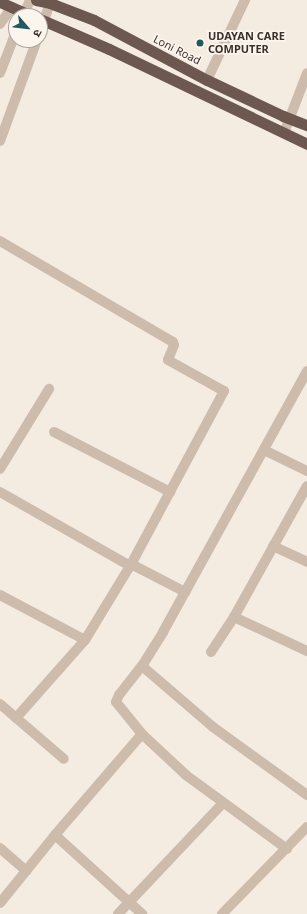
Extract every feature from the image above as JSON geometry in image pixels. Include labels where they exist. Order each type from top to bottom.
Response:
[{"type":"highway","name":"Loni Road","points":[[36,0],[51,2],[94,20],[207,80],[307,125]]},
{"type":"highway","points":[[0,2],[12,7]]},
{"type":"highway","points":[[48,25],[109,49],[307,144]]},
{"type":"street","points":[[207,80],[245,0]]},
{"type":"street","points":[[0,24],[12,7]]},
{"type":"street","points":[[0,73],[10,48]]},
{"type":"street","points":[[0,141],[34,48]]},
{"type":"street","points":[[284,133],[307,73]]},
{"type":"street","points":[[0,241],[173,342],[174,344],[168,360],[224,391],[130,566],[85,640],[16,718]]},
{"type":"street","points":[[287,849],[186,775],[142,734],[116,702],[119,695],[142,666],[185,592],[307,371]]},
{"type":"street","points":[[0,469],[49,389]]},
{"type":"street","points":[[54,432],[170,492]]},
{"type":"street","points":[[264,450],[307,471]]},
{"type":"street","points":[[211,652],[234,617],[307,486]]},
{"type":"street","points":[[0,492],[130,566],[132,565],[185,592]]},
{"type":"street","points":[[273,546],[307,562]]},
{"type":"street","points":[[0,595],[85,640]]},
{"type":"street","points":[[234,617],[307,651]]},
{"type":"street","points":[[142,666],[213,727],[307,795]]},
{"type":"street","points":[[0,704],[64,759]]},
{"type":"street","points":[[0,903],[142,734]]},
{"type":"street","points":[[118,914],[223,803]]},
{"type":"street","points":[[222,914],[307,827]]},
{"type":"street","points":[[56,835],[142,914]]},
{"type":"street","points":[[0,848],[26,871]]},
{"type":"place","name":"UDAYAN CARE COMPUTER","points":[[200,43]]}]
